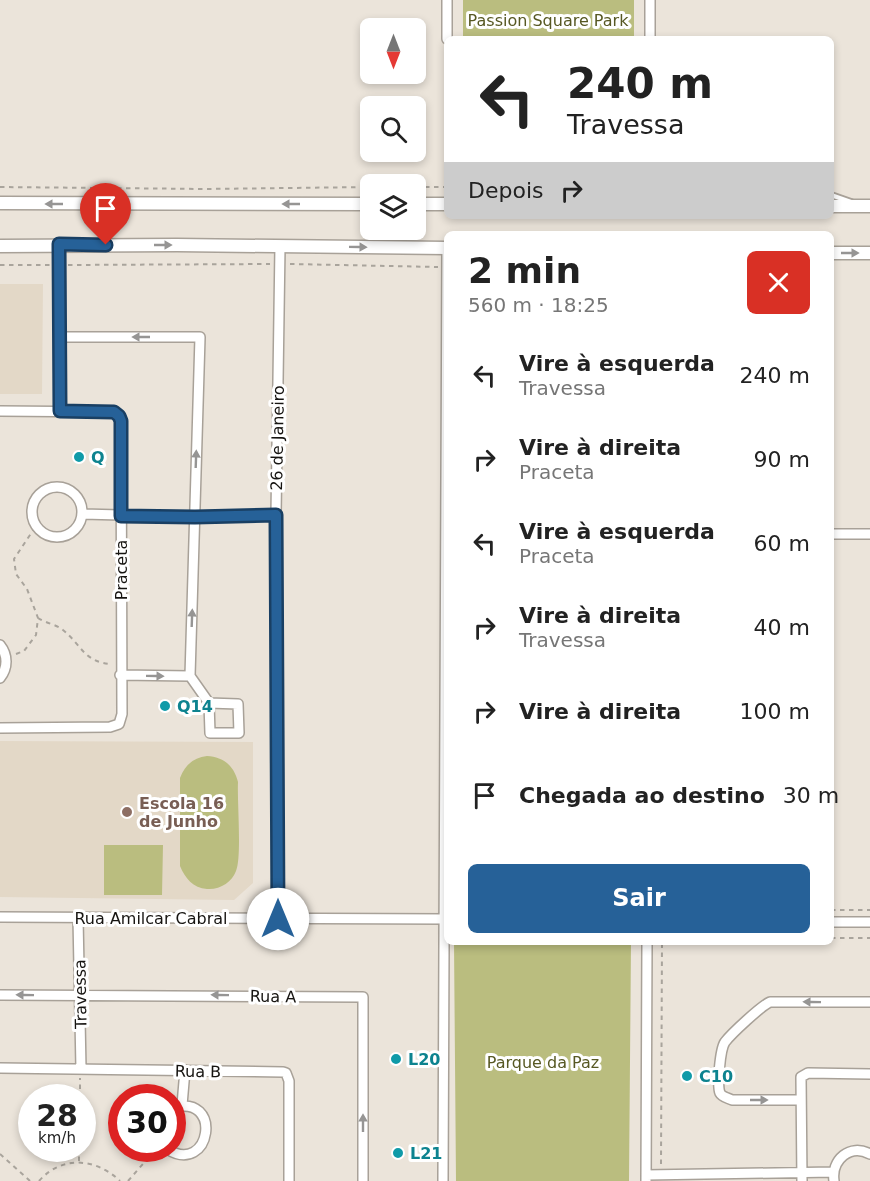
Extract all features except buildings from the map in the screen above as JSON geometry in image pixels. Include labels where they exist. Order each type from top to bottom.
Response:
[{"type":"street","points":[[447,0],[447,36]]},
{"type":"street","points":[[650,0],[650,36]]},
{"type":"street","points":[[0,203],[360,204]]},
{"type":"street","points":[[426,204],[444,204]]},
{"type":"street","points":[[834,206],[864,206]]},
{"type":"street","points":[[0,246],[59,244],[444,248]]},
{"type":"street","points":[[59,244],[60,411]]},
{"type":"street","name":"26 de Janeiro","points":[[278,919],[276,515],[280,246]]},
{"type":"street","points":[[834,253],[870,253]]},
{"type":"street","points":[[60,337],[200,337],[190,676],[209,703],[210,733],[238,733],[238,704],[209,703]]},
{"type":"street","name":"Praceta","points":[[0,411],[114,412],[119,416],[121,421],[120,675],[122,714],[119,724],[115,726],[0,728]]},
{"type":"street","points":[[56,486],[68,489],[75,494],[82,506],[83,514],[74,531],[55,537],[46,535],[36,526],[31,512],[33,502],[38,495],[56,486]]},
{"type":"street","points":[[83,514],[195,517],[276,515]]},
{"type":"street","points":[[834,534],[870,534]]},
{"type":"street","points":[[0,645],[6,656],[6,666],[0,678]]},
{"type":"street","points":[[120,675],[190,676]]},
{"type":"street","name":"Rua Amilcar Cabral","points":[[0,917],[444,919]]},
{"type":"street","name":"Travessa","points":[[78,918],[81,1069]]},
{"type":"street","points":[[834,922],[870,922]]},
{"type":"street","points":[[443,1181],[445,945]]},
{"type":"street","points":[[647,945],[646,1178],[660,1175],[833,1177],[838,1160],[844,1154],[859,1150],[870,1154]]},
{"type":"street","name":"Rua A","points":[[0,995],[363,997],[363,1181]]},
{"type":"street","points":[[801,1100],[732,1100],[726,1098],[720,1093],[719,1087],[720,1056],[725,1041],[770,1002],[870,1002]]},
{"type":"street","name":"Rua B","points":[[0,1068],[279,1071],[286,1073],[289,1080],[289,1181]]},
{"type":"street","points":[[182,1084],[185,1070]]},
{"type":"street","points":[[802,1176],[800,1080],[806,1074],[870,1074]]},
{"type":"street","points":[[186,1108],[194,1108],[202,1115],[207,1133],[204,1141],[192,1153],[186,1154]]},
{"type":"lane","points":[[834,196],[864,206]]},
{"type":"path","points":[[0,187],[360,188]]},
{"type":"path","points":[[426,187],[444,187]]},
{"type":"path","points":[[0,265],[280,264],[444,267]]},
{"type":"path","points":[[6,656],[24,651],[36,635],[38,618],[27,589],[16,574],[14,559],[36,526]]},
{"type":"path","points":[[38,618],[49,625],[63,629],[87,656],[105,664],[121,664]]},
{"type":"path","points":[[834,910],[870,910]]},
{"type":"path","points":[[834,938],[870,938]]},
{"type":"path","points":[[660,1175],[662,945]]},
{"type":"path","points":[[80,1084],[81,1069]]},
{"type":"path","points":[[0,1154],[30,1181]]},
{"type":"path","points":[[39,1181],[61,1165],[79,1162],[97,1165],[110,1171],[120,1181]]},
{"type":"path","points":[[128,1181],[145,1162]]},
{"type":"shaded area","points":[[0,284],[43,284],[42,394],[0,394]]},
{"type":"shaded area","name":"Escola 16 de Junho","points":[[0,741],[253,742],[253,883],[234,900],[0,897]]},
{"type":"green space","name":"Passion Square Park","points":[[463,0],[634,0],[634,36],[463,36]]},
{"type":"green space","points":[[207,756],[227,763],[234,771],[238,782],[238,864],[234,875],[228,882],[212,889],[194,884],[184,875],[180,866],[180,778],[190,763]]},
{"type":"green space","points":[[104,845],[163,845],[162,895],[104,895]]},
{"type":"green space","name":"Parque da Paz","points":[[454,945],[631,945],[629,1181],[456,1181]]},
{"type":"place","name":"Q","points":[[79,457]]},
{"type":"place","name":"Q14","points":[[165,706]]},
{"type":"place","name":"Escola 16 de Junho","points":[[127,812]]},
{"type":"place","name":"L20","points":[[396,1059]]},
{"type":"place","name":"C10","points":[[687,1076]]},
{"type":"place","name":"L21","points":[[398,1153]]},
{"type":"route","points":[[106,245],[59,244],[60,411],[114,412],[119,416],[121,421],[121,516],[276,515],[278,919]]}]
